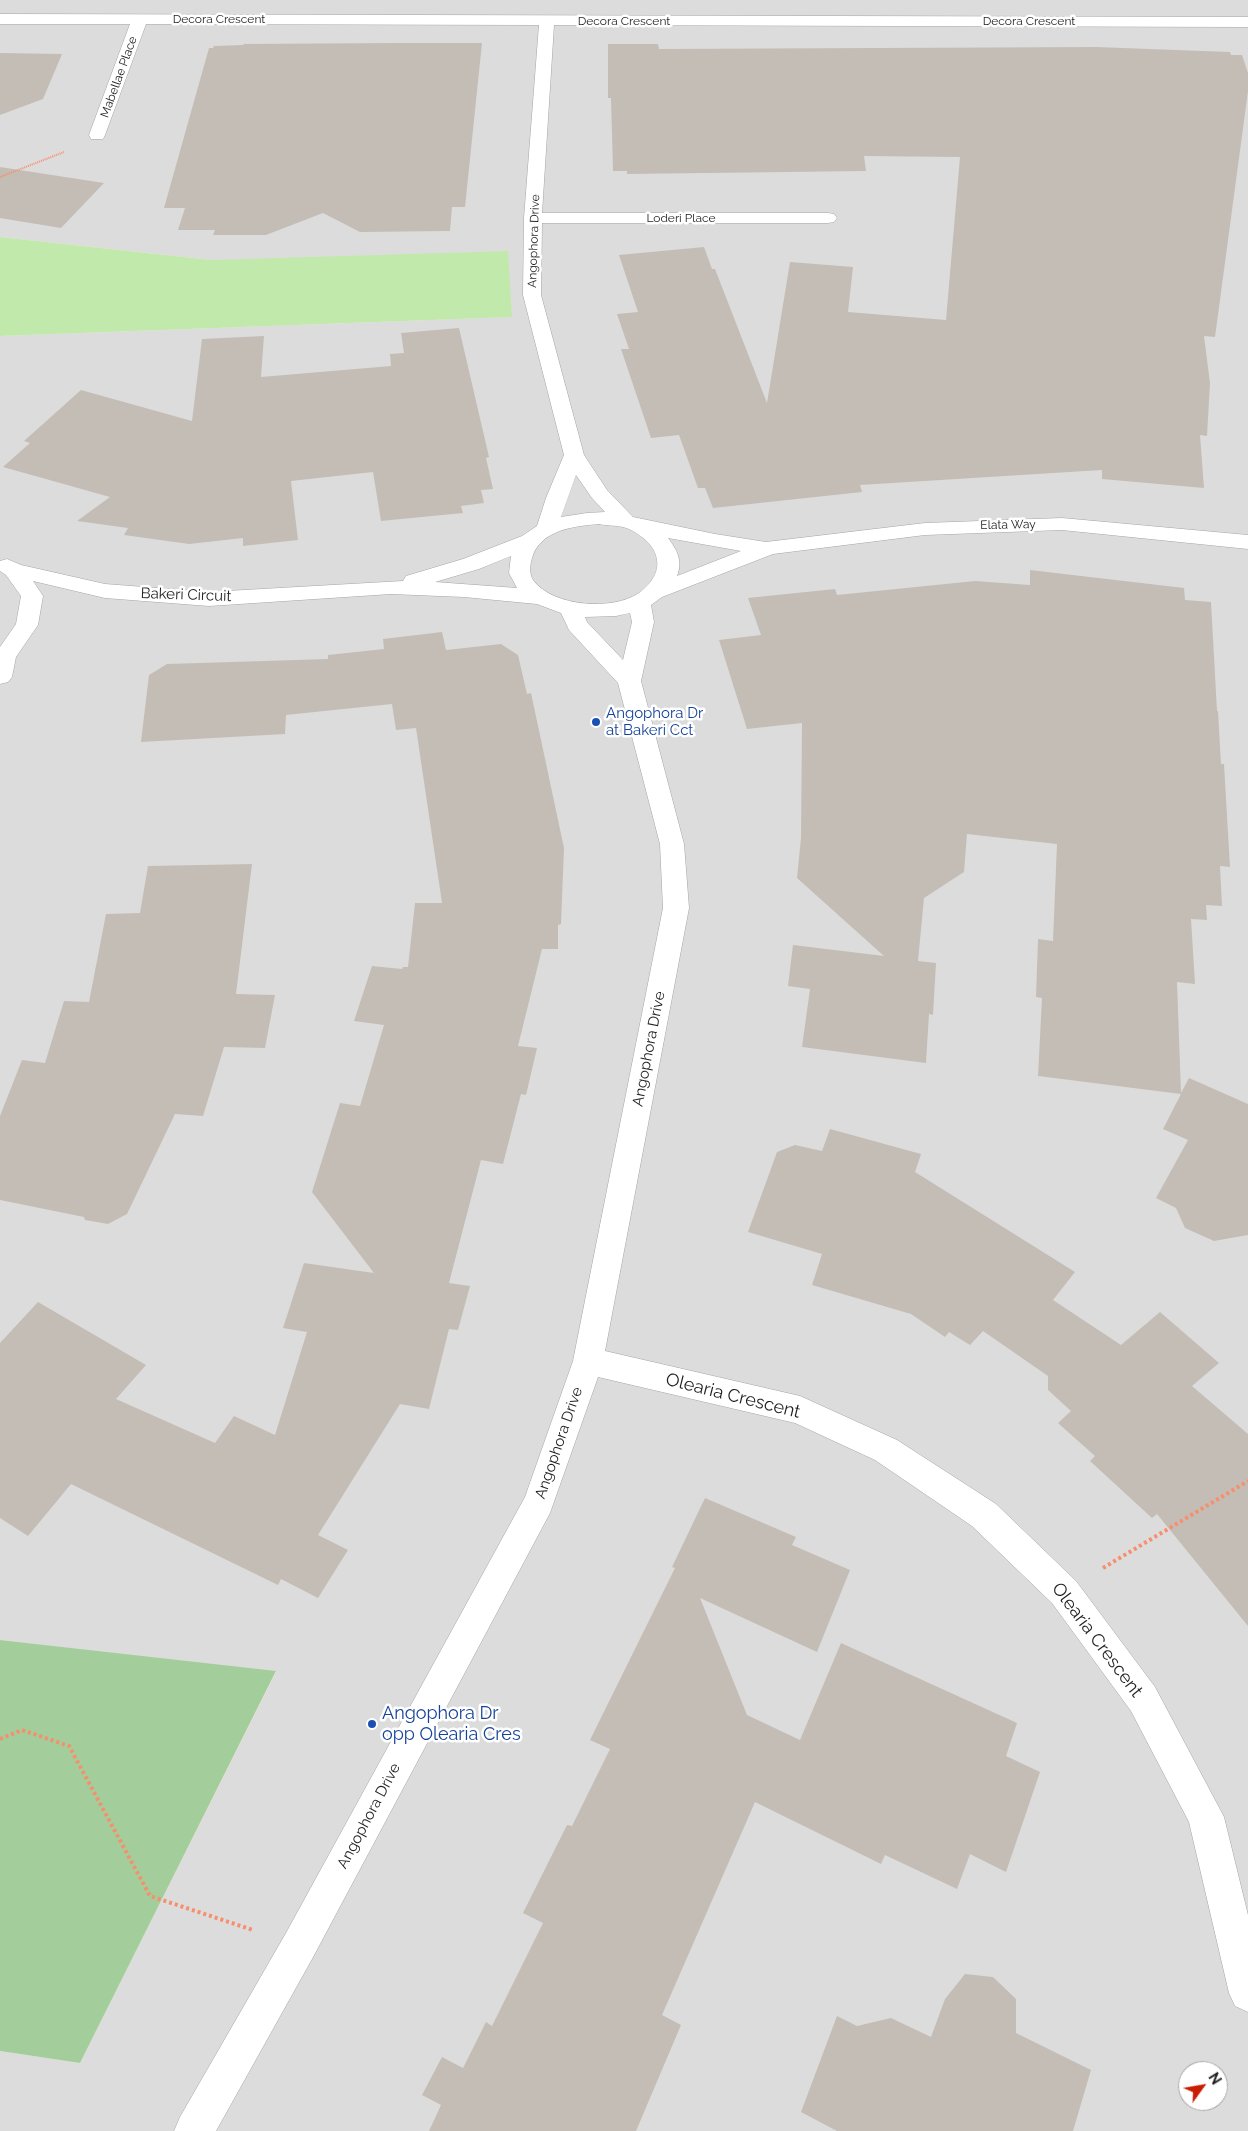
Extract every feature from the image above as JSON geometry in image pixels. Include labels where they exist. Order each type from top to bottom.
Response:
[{"type":"street","name":"Decora Crescent","points":[[0,19],[1248,22]]},
{"type":"street","name":"Mabellae Place","points":[[98,135],[140,19]]},
{"type":"street","name":"Angophora Drive","points":[[547,21],[533,218],[532,295],[574,455],[599,494],[631,523]]},
{"type":"street","name":"Loderi Place","points":[[533,218],[828,218]]},
{"type":"street","points":[[547,528],[556,498],[574,455]]},
{"type":"street","points":[[599,518],[631,523],[655,536],[668,553],[670,569],[658,591],[639,603],[615,610],[570,609],[539,597],[524,583],[519,570],[521,554],[530,541],[547,528],[574,520],[599,518]]},
{"type":"street","name":"Elata Way","points":[[631,523],[715,541],[769,548]]},
{"type":"street","name":"Elata Way","points":[[658,591],[769,548],[925,529],[1062,524],[1248,542]]},
{"type":"street","name":"Bakeri Circuit","points":[[391,587],[471,564],[530,541]]},
{"type":"street","name":"Bakeri Circuit","points":[[7,565],[105,591],[209,599],[391,587],[464,590],[539,597]]},
{"type":"street","name":"Bakeri Circuit","points":[[0,677],[5,656],[28,625],[32,596],[7,565]]},
{"type":"street","name":"Angophora Drive","points":[[629,682],[644,622],[639,603]]},
{"type":"street","name":"Angophora Drive","points":[[194,2131],[299,1946],[540,1502],[588,1361],[676,908],[672,844],[629,682],[577,625],[570,609]]},
{"type":"street","name":"Olearia Crescent","points":[[588,1361],[800,1410],[886,1450],[984,1515],[1064,1592],[1143,1700],[1206,1817],[1248,1994]]},
{"type":"path","points":[[0,177],[70,150],[98,135]]},
{"type":"path","points":[[1064,1592],[1248,1481]]},
{"type":"path","points":[[0,1739],[22,1730],[69,1746],[150,1896],[299,1946]]},
{"type":"shaded area","points":[[0,0],[1248,0],[1248,2131],[0,2131],[0,2051],[80,2063],[276,1672],[0,1640],[0,336],[511,317],[211,260],[0,237]]},
{"type":"green space","points":[[0,237],[211,260],[508,251],[512,317],[0,336]]},
{"type":"green space","points":[[0,1640],[276,1671],[80,2063],[0,2051]]},
{"type":"building","points":[[482,43],[465,207],[452,207],[450,231],[360,232],[323,213],[266,235],[213,235],[215,230],[178,230],[185,208],[164,208],[209,48],[244,44]]},
{"type":"building","points":[[608,44],[658,44],[659,49],[1096,47],[1230,52],[1231,55],[1242,55],[1248,73],[1248,91],[1215,337],[1204,336],[1210,383],[1207,436],[1200,435],[1204,488],[1102,479],[1102,470],[860,485],[862,492],[713,508],[705,488],[698,488],[679,435],[651,438],[621,349],[629,349],[617,314],[638,312],[619,255],[704,247],[712,269],[715,269],[767,403],[790,262],[853,267],[848,312],[946,320],[960,157],[864,156],[866,171],[627,174],[627,171],[613,171],[611,98],[608,98]]},
{"type":"building","points":[[0,53],[62,54],[43,99],[0,115]]},
{"type":"building","points":[[0,167],[104,183],[61,228],[0,218]]},
{"type":"building","points":[[459,328],[489,457],[486,458],[493,489],[481,490],[484,503],[461,506],[463,513],[381,521],[373,472],[291,481],[298,540],[243,546],[243,538],[189,544],[124,535],[128,528],[77,521],[110,497],[3,467],[30,443],[24,441],[81,390],[192,421],[202,339],[264,336],[261,377],[391,366],[390,354],[404,353],[401,333]]},
{"type":"building","points":[[1030,570],[1184,588],[1185,600],[1211,602],[1217,711],[1221,764],[1224,764],[1230,867],[1220,866],[1222,906],[1206,905],[1207,920],[1191,919],[1195,984],[1177,982],[1181,1093],[1189,1078],[1248,1104],[1248,1235],[1214,1241],[1185,1228],[1176,1208],[1156,1198],[1188,1140],[1163,1129],[1181,1094],[1038,1076],[1042,998],[1036,997],[1038,939],[1053,941],[1057,844],[967,834],[964,872],[924,898],[918,961],[936,963],[933,1015],[929,1014],[926,1063],[802,1047],[810,989],[788,986],[793,945],[884,956],[797,878],[801,838],[802,723],[747,729],[719,640],[761,635],[748,598],[835,589],[837,595],[975,581],[1030,585]]},
{"type":"building","points":[[442,632],[446,650],[501,644],[518,655],[527,694],[531,693],[564,848],[561,924],[558,925],[558,949],[542,949],[518,1046],[537,1048],[526,1095],[521,1094],[503,1164],[481,1160],[449,1283],[470,1286],[458,1330],[449,1329],[429,1409],[400,1404],[318,1535],[348,1550],[318,1598],[281,1579],[278,1585],[71,1484],[28,1536],[0,1518],[0,1343],[38,1302],[146,1365],[116,1399],[215,1443],[234,1416],[275,1435],[307,1332],[283,1328],[304,1263],[374,1273],[312,1192],[340,1103],[360,1106],[384,1025],[354,1021],[372,966],[402,969],[403,967],[408,967],[415,903],[442,903],[416,728],[396,730],[392,704],[286,715],[285,734],[141,742],[149,675],[167,664],[328,659],[328,655],[384,649],[383,639]]},
{"type":"building","points":[[252,864],[236,994],[275,995],[265,1048],[224,1047],[203,1116],[175,1114],[127,1214],[108,1224],[85,1220],[84,1217],[0,1200],[0,1116],[22,1060],[45,1063],[64,1001],[89,1002],[106,914],[140,913],[148,866]]},
{"type":"building","points":[[830,1129],[921,1154],[915,1172],[1075,1272],[1053,1300],[1121,1345],[1160,1312],[1219,1363],[1192,1386],[1248,1434],[1248,1626],[1157,1514],[1152,1518],[1090,1461],[1095,1456],[1058,1423],[1071,1411],[1048,1390],[1048,1376],[983,1331],[970,1345],[949,1332],[945,1337],[911,1314],[812,1285],[822,1254],[748,1232],[777,1152],[795,1145],[822,1151]]},
{"type":"building","points":[[705,1498],[796,1537],[792,1545],[850,1570],[817,1652],[700,1598],[747,1715],[800,1740],[841,1643],[1017,1723],[1006,1756],[1040,1772],[1006,1872],[970,1854],[957,1889],[885,1855],[881,1864],[755,1802],[662,2015],[681,2025],[636,2131],[429,2131],[441,2105],[422,2095],[442,2057],[463,2068],[486,2022],[492,2026],[543,1923],[523,1913],[567,1825],[572,1826],[610,1749],[590,1740],[675,1568],[672,1567]]},
{"type":"building","points":[[965,1974],[993,1977],[1016,1999],[1016,2033],[1091,2070],[1073,2131],[837,2131],[801,2112],[837,2016],[857,2026],[891,2018],[931,2037],[945,1999]]},
{"type":"place","name":"Angophora Dr at Bakeri Cct","points":[[596,722]]},
{"type":"place","name":"Angophora Dr opp Olearia Cres","points":[[372,1724]]}]
